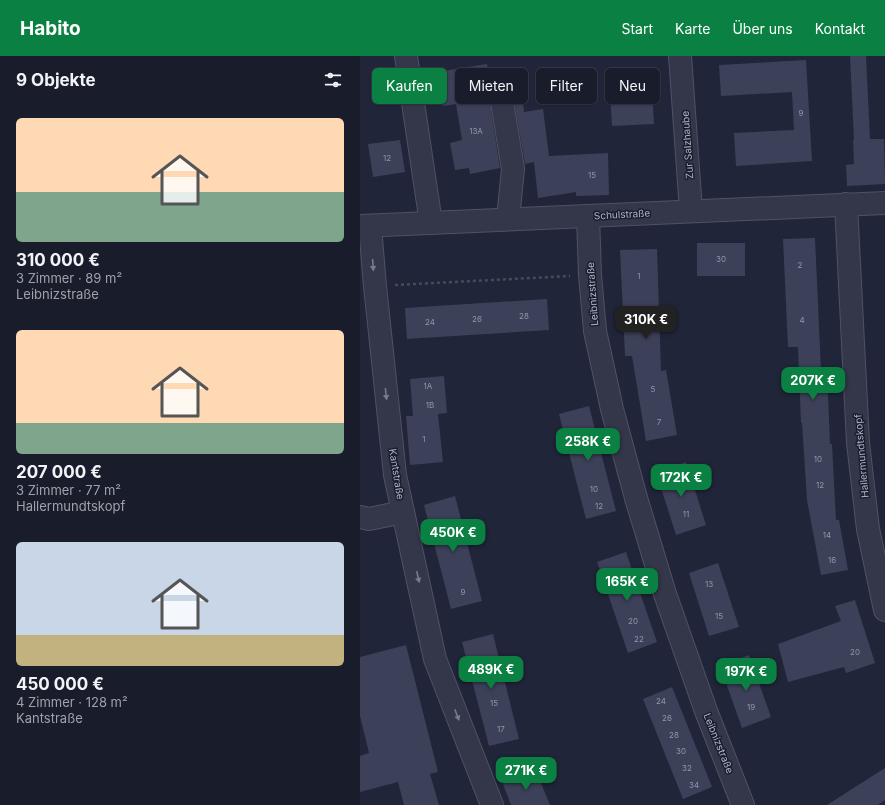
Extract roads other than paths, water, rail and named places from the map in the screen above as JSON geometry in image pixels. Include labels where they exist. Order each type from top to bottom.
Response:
[{"type":"street","points":[[406,56],[431,223]]},
{"type":"street","name":"Zur Salzhaube","points":[[680,56],[691,211]]},
{"type":"street","points":[[503,108],[513,169],[508,219]]},
{"type":"street","name":"Schulstraße","points":[[365,226],[885,202]]},
{"type":"street","name":"Hallermundtskopf","points":[[846,204],[858,443],[868,529],[885,610]]},
{"type":"street","name":"Leibnizstraße","points":[[588,216],[590,275],[595,331],[611,403],[636,498],[665,594],[706,711],[743,805]]},
{"type":"street","name":"Kantstraße","points":[[365,226],[375,286],[395,475],[435,658],[492,805]]},
{"type":"street","points":[[360,517],[369,519],[403,512]]}]
